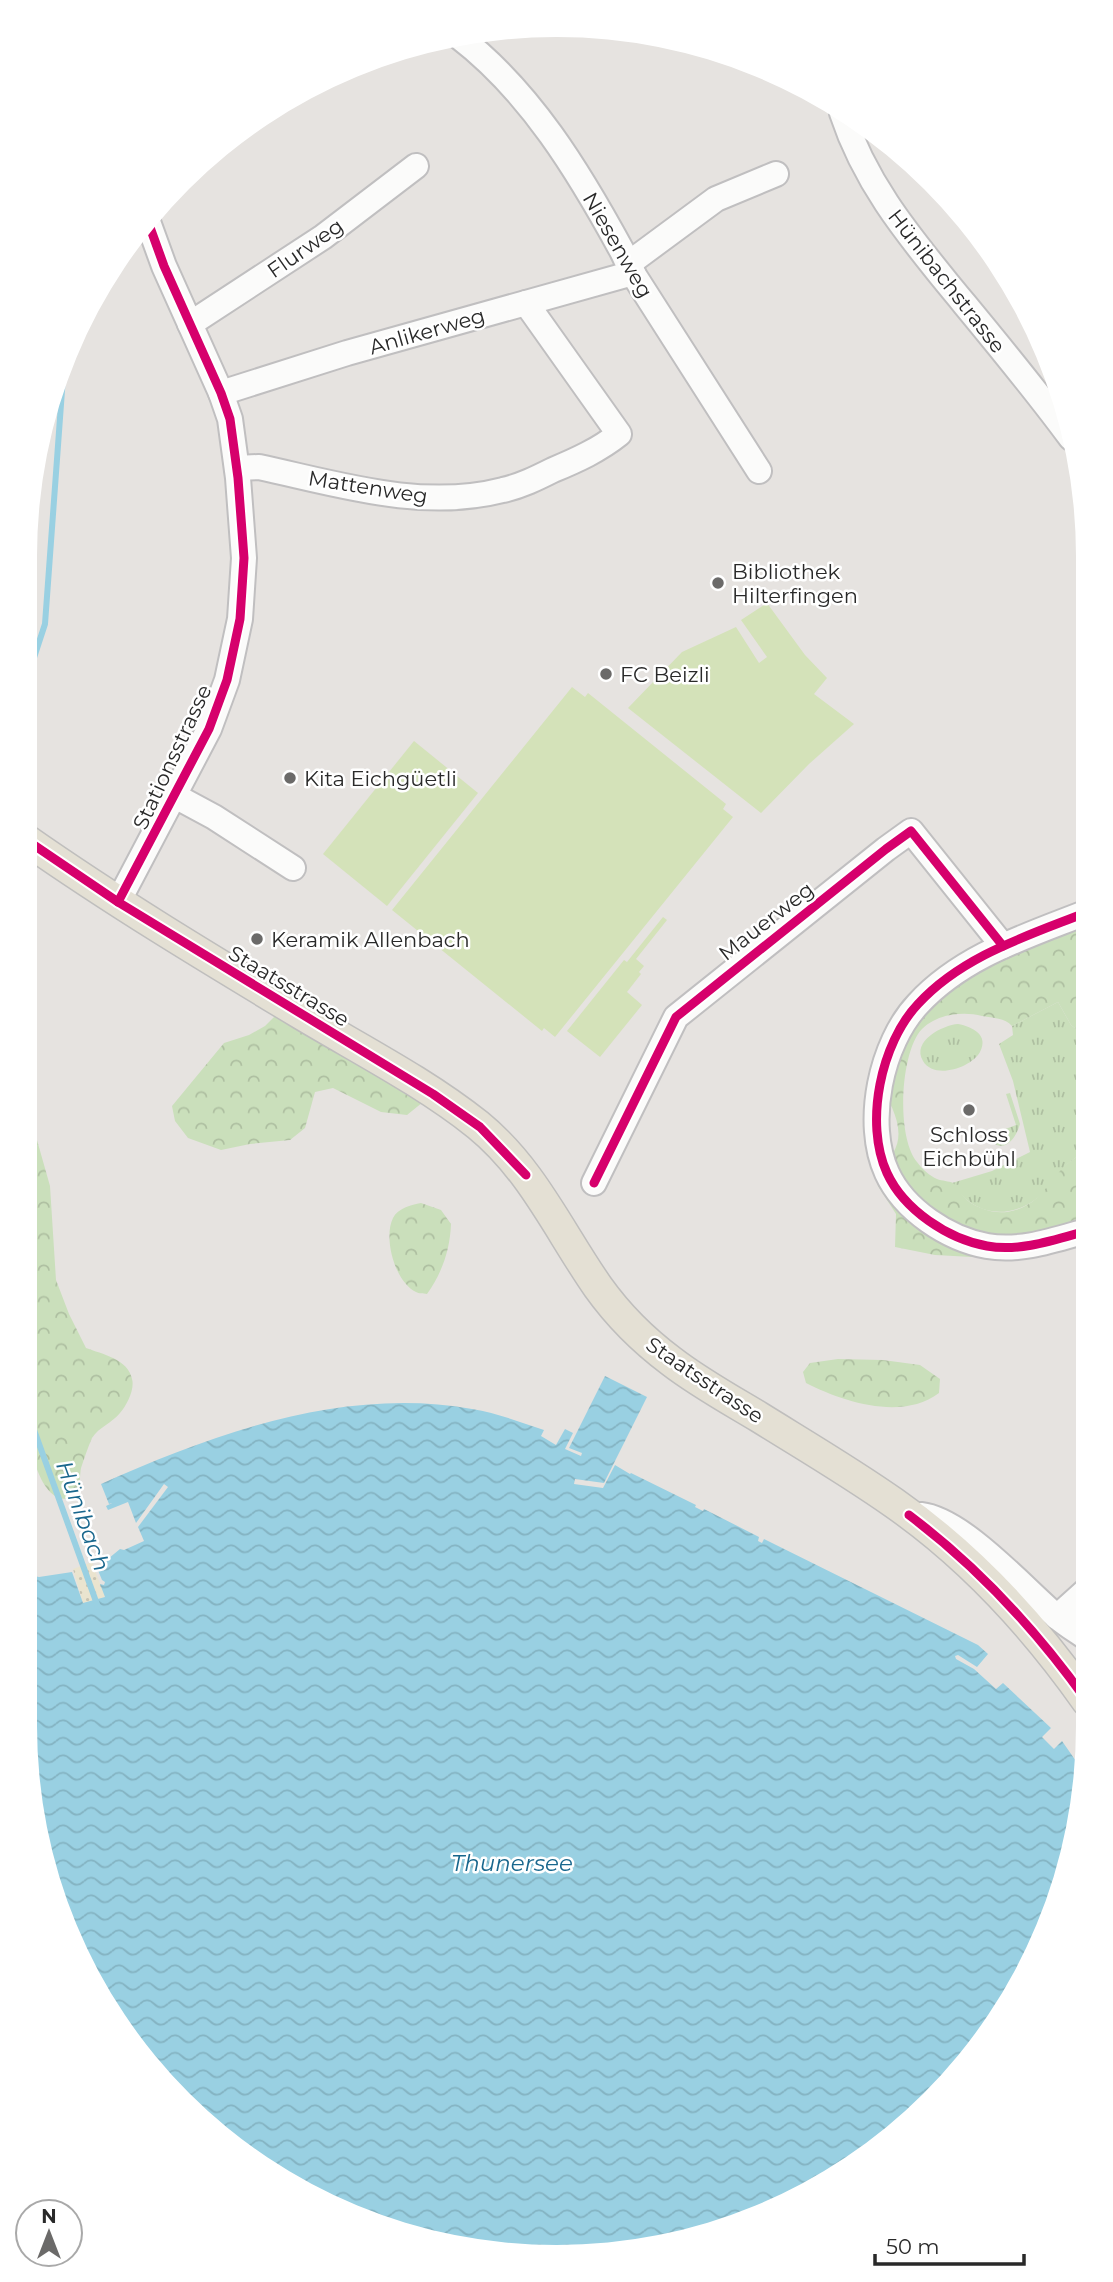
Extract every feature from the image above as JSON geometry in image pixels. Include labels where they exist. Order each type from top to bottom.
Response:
[{"type":"main road","name":"Staatsstrasse","points":[[37,847],[118,902],[420,1085],[480,1127],[510,1156],[535,1187],[597,1286],[620,1315],[656,1349],[712,1389],[810,1448],[909,1515],[976,1572],[1014,1610],[1076,1686]]},
{"type":"street","name":"Niesenweg","points":[[468,45],[503,76],[544,123],[631,269],[759,471]]},
{"type":"street","name":"Hünibachstrasse","points":[[847,125],[886,204],[1059,423]]},
{"type":"street","name":"Flurweg","points":[[190,324],[302,251],[416,166]]},
{"type":"street","name":"Anlikerweg","points":[[221,393],[347,353],[526,303],[631,269],[716,198],[776,174]]},
{"type":"street","name":"Stationsstrasse","points":[[118,902],[209,729],[227,680],[240,619],[244,558],[230,419],[151,231]]},
{"type":"street","name":"Mattenweg","points":[[237,468],[259,467],[403,496],[447,498],[517,486],[593,453],[619,434],[526,303]]},
{"type":"street","points":[[175,796],[214,817],[293,868]]},
{"type":"street","name":"Mauerweg","points":[[594,1183],[676,1017],[911,831],[1003,946]]},
{"type":"street","points":[[1076,917],[989,952],[934,989],[919,1003],[892,1043],[878,1091],[877,1107],[886,1172],[912,1209],[932,1222],[978,1244],[1006,1247],[1023,1246],[1076,1233]]},
{"type":"street","points":[[909,1515],[931,1517],[972,1540],[1076,1630]]},
{"type":"street","points":[[1058,1617],[1076,1600]]},
{"type":"green space","points":[[767,603],[805,655],[827,678],[814,694],[854,724],[809,764],[761,813],[628,708],[682,652],[736,627],[759,663],[767,657],[741,620]]},
{"type":"green space","points":[[572,687],[585,697],[588,693],[726,804],[723,809],[733,817],[555,1037],[544,1028],[542,1031],[392,910]]},
{"type":"green space","points":[[414,741],[478,793],[387,906],[323,854]]},
{"type":"green space","points":[[663,917],[667,920],[636,959],[644,966],[627,992],[642,1005],[600,1057],[567,1031],[624,960],[627,962]]},
{"type":"green space","points":[[1076,918],[1076,1029],[1058,1002],[1012,1026],[1002,1020],[975,1015],[959,1014],[935,1020],[922,1029],[915,1040],[909,1056],[903,1095],[906,1134],[910,1150],[917,1162],[934,1178],[953,1183],[967,1200],[983,1209],[1007,1212],[1032,1202],[1064,1166],[1076,1158],[1076,1233],[972,1257],[935,1255],[895,1247],[896,1214],[878,1186],[876,1175],[890,1159],[897,1145],[898,1127],[893,1109],[880,1085],[919,1003]]},
{"type":"green space","points":[[1058,1002],[1076,1029],[1076,1158],[1038,1198],[1018,1209],[997,1212],[977,1206],[965,1198],[952,1183],[992,1171],[1030,1152],[1013,1081],[999,1044],[1013,1035],[1012,1026]]},
{"type":"green space","points":[[286,1005],[433,1094],[407,1115],[381,1112],[333,1088],[315,1092],[305,1128],[290,1140],[221,1150],[188,1138],[175,1121],[172,1106],[224,1043],[249,1035],[265,1026]]},
{"type":"green space","points":[[958,1024],[969,1027],[981,1036],[980,1052],[969,1063],[952,1070],[935,1070],[928,1067],[920,1054],[925,1041],[937,1031]]},
{"type":"green space","points":[[1010,1093],[1020,1124],[1011,1141],[1002,1146],[997,1145],[987,1136],[1016,1125],[1006,1094]]},
{"type":"green space","points":[[37,1140],[50,1186],[56,1280],[69,1314],[86,1348],[120,1362],[130,1372],[133,1383],[123,1410],[92,1438],[81,1468],[75,1496],[67,1499],[57,1497],[43,1483],[38,1472]]},
{"type":"green space","points":[[421,1203],[441,1210],[451,1224],[444,1261],[427,1294],[416,1292],[402,1279],[393,1259],[389,1237],[395,1215],[405,1208]]},
{"type":"green space","points":[[838,1359],[883,1360],[920,1365],[940,1379],[939,1393],[908,1406],[872,1406],[837,1397],[806,1383],[803,1372],[810,1363]]},
{"type":"sand","points":[[92,1562],[105,1597],[83,1603],[73,1569]]},
{"type":"water","name":"Thunersee","points":[[605,1376],[647,1397],[604,1483],[575,1479],[574,1484],[603,1488],[615,1465],[759,1537],[758,1541],[762,1543],[764,1539],[978,1645],[988,1654],[977,1667],[958,1655],[955,1656],[956,1659],[974,1669],[996,1689],[1003,1683],[1051,1728],[1042,1737],[1054,1749],[1062,1741],[1075,1760],[1072,1793],[1059,1860],[1049,1893],[1023,1955],[989,2014],[969,2042],[924,2093],[899,2116],[873,2138],[816,2176],[724,2218],[691,2228],[624,2241],[523,2244],[489,2241],[422,2228],[389,2218],[327,2192],[268,2158],[240,2138],[189,2093],[144,2042],[106,1985],[90,1955],[64,1893],[54,1860],[41,1793],[38,1759],[37,1577],[72,1572],[83,1603],[105,1597],[100,1584],[104,1585],[105,1582],[97,1568],[120,1549],[124,1550],[144,1541],[138,1527],[168,1487],[164,1484],[136,1523],[128,1502],[108,1510],[106,1506],[112,1503],[109,1504],[101,1484],[189,1448],[282,1419],[329,1409],[376,1404],[424,1404],[499,1415],[544,1430],[541,1436],[556,1445],[565,1429],[573,1433],[565,1449],[581,1456],[582,1453],[569,1448]]},
{"type":"waterway","name":"Hünibach","points":[[37,648],[45,624],[62,397]]},
{"type":"waterway","name":"Hünibach","points":[[37,1438],[98,1607]]},
{"type":"cycle path","points":[[118,902],[209,729],[227,680],[240,619],[244,558],[230,419],[151,231]]},
{"type":"cycle path","points":[[594,1183],[676,1017],[911,831],[1003,946]]},
{"type":"cycle path","points":[[37,847],[118,902],[433,1094],[480,1127],[526,1175]]},
{"type":"cycle path","points":[[1076,916],[996,949],[935,987],[905,1020],[894,1040],[880,1084],[877,1108],[880,1153],[887,1173],[904,1199],[943,1230],[972,1242],[999,1247],[1037,1244],[1076,1234]]},
{"type":"cycle path","points":[[909,1515],[959,1556],[1005,1601],[1076,1686]]},
{"type":"place","name":"Bibliothek Hilterfingen","points":[[718,583]]},
{"type":"place","name":"FC Beizli","points":[[606,674]]},
{"type":"place","name":"Kita Eichgüetli","points":[[290,778]]},
{"type":"place","name":"Keramik Allenbach","points":[[257,939]]},
{"type":"place","name":"Schloss Eichbühl","points":[[969,1110]]}]
